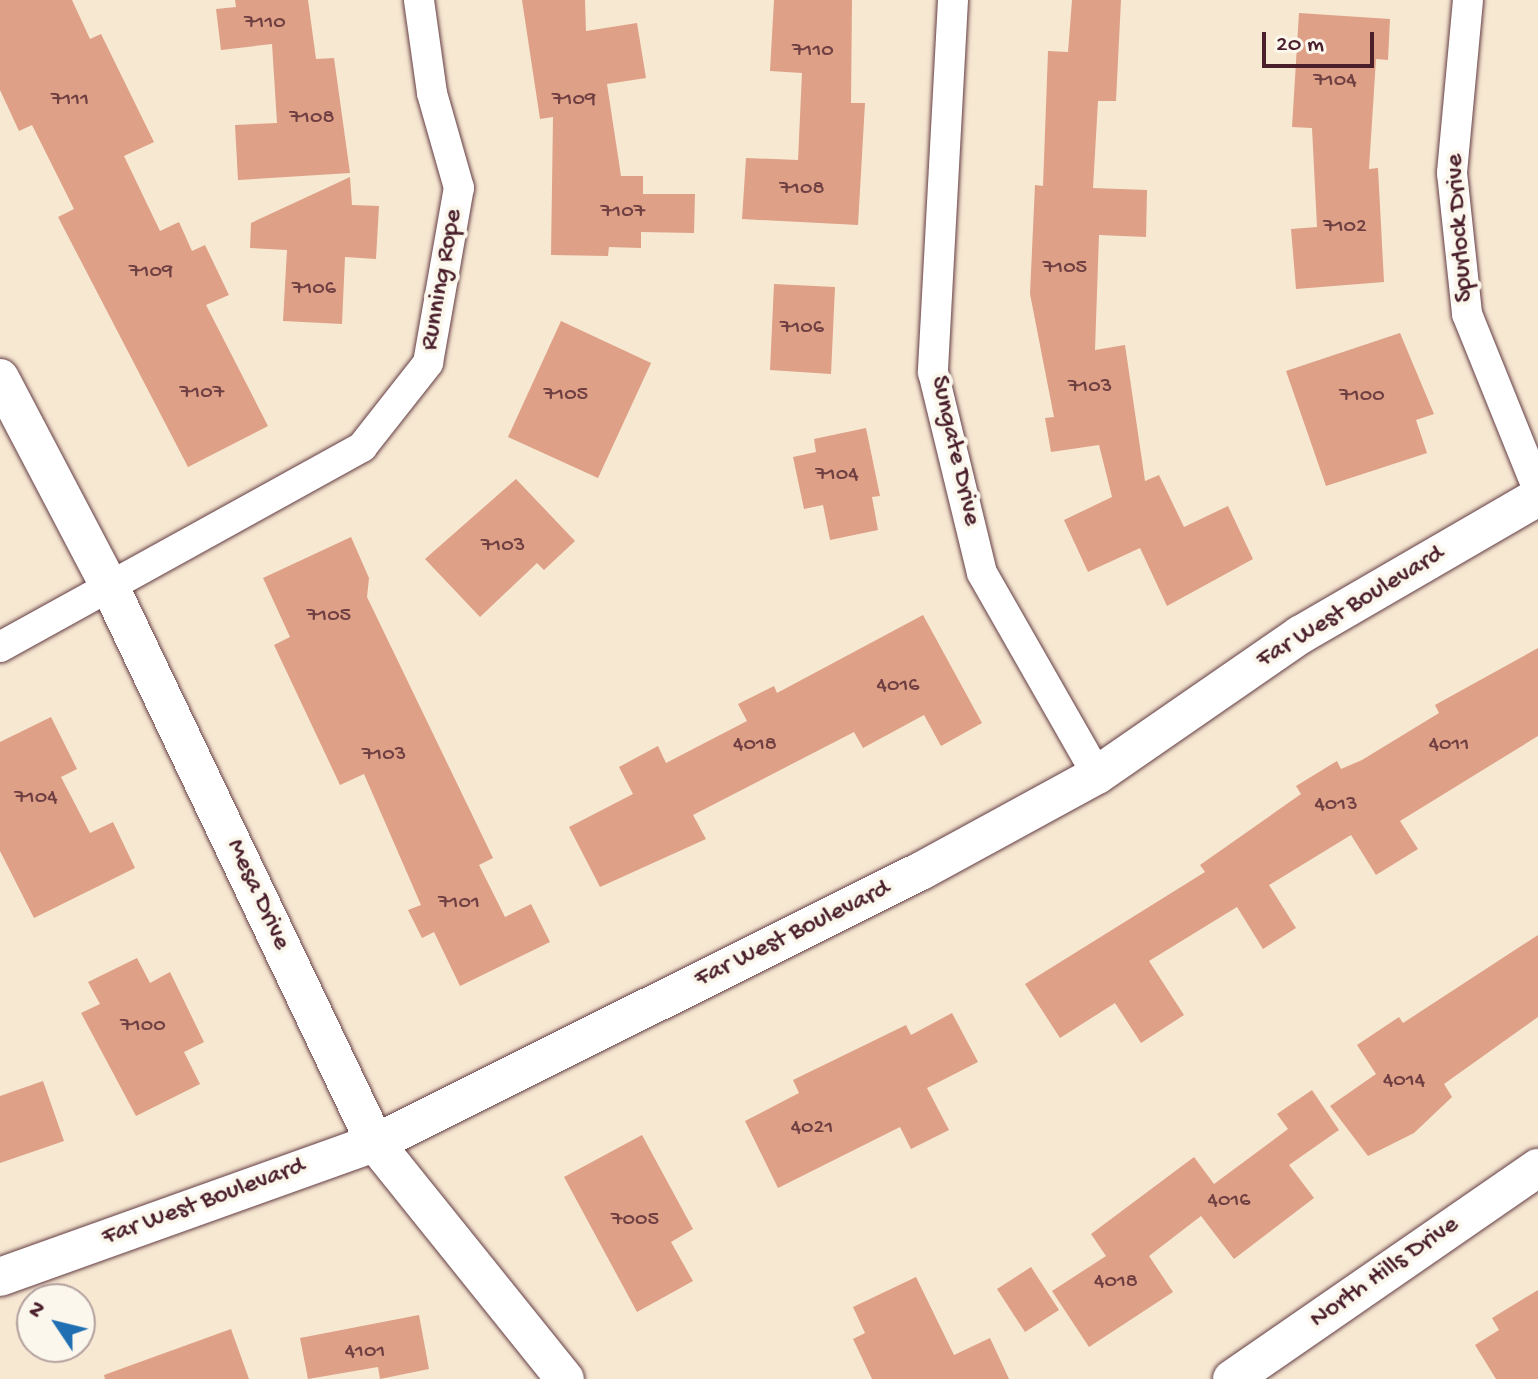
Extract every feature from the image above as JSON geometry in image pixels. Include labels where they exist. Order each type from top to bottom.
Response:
[{"type":"street","name":"Running Rope","points":[[0,647],[111,589],[362,447],[428,363],[459,188],[432,93],[419,0]]},
{"type":"street","name":"Sungate Drive","points":[[953,0],[933,372],[982,573],[1097,775]]},
{"type":"street","name":"Spurlock Drive","points":[[1468,0],[1452,173],[1467,314],[1538,490]]},
{"type":"street","name":"Mesa Drive","points":[[0,378],[111,589],[375,1143],[565,1379]]},
{"type":"street","name":"Far West Boulevard","points":[[0,1277],[375,1143],[921,871],[1097,775],[1300,635],[1538,497]]},
{"type":"street","name":"North Hills Drive","points":[[1232,1379],[1538,1168]]},
{"type":"building","points":[[0,0],[72,0],[90,39],[101,34],[154,142],[124,156],[160,231],[179,222],[192,251],[205,245],[229,295],[206,305],[268,426],[188,467],[58,217],[74,209],[32,125],[19,131],[0,90]]},
{"type":"building","points":[[235,0],[308,0],[316,59],[334,58],[350,173],[238,180],[235,125],[277,123],[272,44],[221,50],[216,9],[236,7]]},
{"type":"building","points":[[522,0],[585,0],[586,31],[637,23],[646,78],[607,84],[621,176],[643,176],[643,194],[695,194],[694,233],[641,232],[641,248],[609,247],[608,256],[551,255],[553,117],[540,119]]},
{"type":"building","points":[[774,0],[852,0],[851,103],[865,103],[858,225],[742,219],[746,158],[798,160],[802,73],[770,71]]},
{"type":"building","points":[[1072,0],[1121,0],[1116,101],[1098,101],[1093,188],[1147,190],[1146,237],[1099,235],[1095,350],[1125,345],[1145,481],[1159,475],[1184,527],[1228,506],[1253,559],[1167,606],[1140,548],[1088,572],[1064,520],[1112,497],[1099,445],[1051,452],[1045,418],[1054,417],[1030,294],[1035,185],[1043,186],[1048,51],[1068,52]]},
{"type":"building","points":[[1299,13],[1390,19],[1388,60],[1376,59],[1369,169],[1378,168],[1384,282],[1296,289],[1291,229],[1317,227],[1312,128],[1292,127]]},
{"type":"building","points":[[350,177],[352,205],[379,206],[376,259],[345,257],[342,324],[283,321],[287,250],[250,248],[251,223]]},
{"type":"building","points":[[774,284],[835,287],[831,374],[770,370]]},
{"type":"building","points":[[561,321],[651,363],[598,478],[508,437]]},
{"type":"building","points":[[1400,333],[1434,414],[1416,420],[1427,453],[1326,486],[1286,371]]},
{"type":"building","points":[[866,428],[880,496],[872,497],[878,530],[830,540],[823,505],[804,509],[793,457],[816,452],[814,439]]},
{"type":"building","points":[[516,479],[575,541],[544,570],[537,563],[480,617],[425,559]]},
{"type":"building","points":[[351,537],[369,578],[367,597],[493,858],[479,865],[505,917],[531,904],[550,942],[460,986],[434,932],[422,938],[408,910],[421,905],[364,774],[340,785],[274,645],[290,637],[263,578]]},
{"type":"building","points":[[923,615],[982,723],[941,746],[924,715],[863,748],[854,732],[693,815],[706,839],[600,887],[569,827],[633,794],[619,767],[658,746],[666,763],[747,721],[738,704],[774,686],[777,693]]},
{"type":"building","points":[[1538,648],[1538,736],[1400,821],[1418,849],[1376,875],[1351,835],[1269,885],[1296,928],[1263,949],[1237,907],[1149,961],[1184,1015],[1141,1043],[1115,1003],[1060,1038],[1025,984],[1205,872],[1200,865],[1301,794],[1296,786],[1337,761],[1341,769],[1362,760],[1439,713],[1435,705]]},
{"type":"building","points":[[51,717],[77,769],[61,777],[90,833],[113,822],[135,868],[34,918],[0,851],[0,742]]},
{"type":"building","points":[[1538,935],[1538,1017],[1444,1084],[1452,1097],[1414,1133],[1368,1156],[1330,1106],[1376,1074],[1357,1045],[1399,1017],[1403,1023]]},
{"type":"building","points":[[137,958],[150,983],[170,972],[204,1042],[184,1052],[200,1084],[136,1116],[81,1013],[100,1004],[88,982]]},
{"type":"building","points":[[952,1013],[978,1062],[927,1088],[949,1130],[911,1149],[900,1127],[778,1188],[745,1121],[799,1093],[793,1080],[906,1025],[911,1035]]},
{"type":"building","points":[[43,1081],[64,1141],[0,1163],[0,1096]]},
{"type":"building","points":[[1312,1090],[1339,1130],[1289,1165],[1314,1198],[1234,1259],[1201,1216],[1149,1256],[1173,1292],[1089,1347],[1052,1291],[1106,1256],[1091,1234],[1194,1157],[1214,1184],[1288,1129],[1277,1114]]},
{"type":"building","points":[[642,1135],[693,1229],[671,1242],[693,1281],[637,1312],[564,1177]]},
{"type":"building","points":[[1031,1267],[1059,1310],[1025,1332],[997,1289]]},
{"type":"building","points":[[916,1277],[954,1355],[990,1338],[1009,1379],[872,1379],[853,1339],[865,1333],[853,1307]]},
{"type":"building","points":[[1538,1290],[1538,1379],[1496,1379],[1475,1345],[1499,1330],[1492,1318]]},
{"type":"building","points":[[419,1315],[429,1369],[380,1379],[378,1367],[308,1379],[300,1338]]},
{"type":"building","points":[[231,1329],[249,1379],[105,1379],[104,1375]]}]
